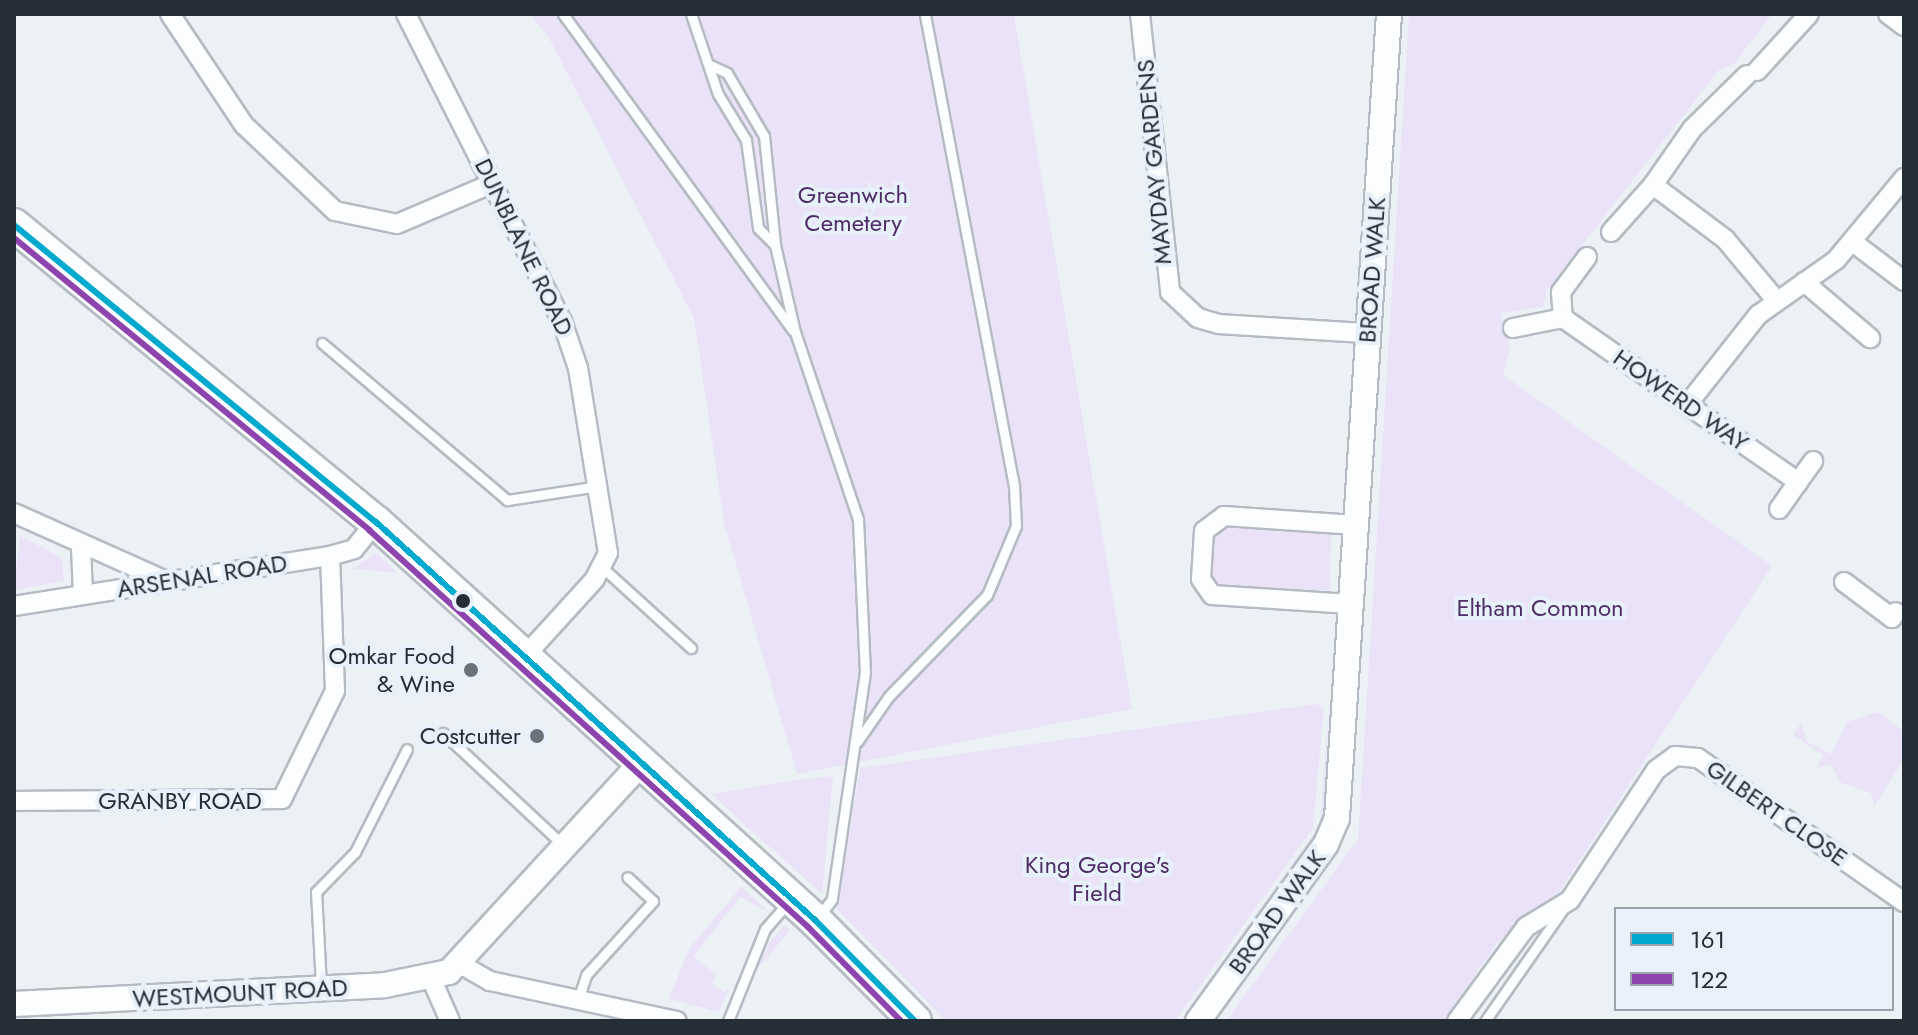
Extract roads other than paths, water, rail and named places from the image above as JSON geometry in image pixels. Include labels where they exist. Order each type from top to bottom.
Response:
[{"type":"highway","points":[[14,225],[376,522],[803,910],[915,1021]]},
{"type":"street","points":[[170,14],[244,125],[335,211],[397,224],[493,183]]},
{"type":"street","name":"DUNBLANE ROAD","points":[[406,14],[572,344],[607,539],[603,568]]},
{"type":"street","name":"MAYDAY GARDENS","points":[[1140,14],[1170,292],[1198,318],[1219,324],[1368,333]]},
{"type":"street","name":"BROAD WALK","points":[[1198,1021],[1334,831],[1389,14]]},
{"type":"street","points":[[1611,232],[1653,185],[1692,129],[1809,14]]},
{"type":"street","points":[[1888,14],[1904,26]]},
{"type":"street","points":[[1687,405],[1776,300],[1854,243],[1904,178]]},
{"type":"street","points":[[1653,185],[1725,239],[1776,300]]},
{"type":"street","points":[[1854,243],[1904,281]]},
{"type":"street","points":[[1513,328],[1563,318],[1561,292],[1587,257]]},
{"type":"street","points":[[1804,282],[1870,338]]},
{"type":"street","name":"HOWERD WAY","points":[[1563,318],[1798,482]]},
{"type":"street","points":[[1779,509],[1813,461]]},
{"type":"street","points":[[14,513],[81,547],[167,581]]},
{"type":"street","points":[[1350,604],[1212,595],[1201,579],[1204,531],[1224,516],[1356,525]]},
{"type":"street","name":"ARSENAL ROAD","points":[[14,606],[330,556],[354,549],[376,522]]},
{"type":"street","points":[[81,547],[83,594]]},
{"type":"street","name":"GRANBY ROAD","points":[[14,801],[282,799],[335,691],[330,556]]},
{"type":"street","points":[[525,656],[603,568]]},
{"type":"street","points":[[1844,582],[1892,618],[1896,612]]},
{"type":"street","name":"GILBERT CLOSE","points":[[1457,1021],[1526,927],[1570,900],[1656,770],[1687,756],[1904,902]]},
{"type":"street","name":"WESTMOUNT ROAD","points":[[14,1004],[321,990],[431,978],[462,965],[640,764]]},
{"type":"street","points":[[462,965],[490,981],[579,997],[677,1021]]},
{"type":"street","points":[[431,978],[450,1021]]},
{"type":"lane","points":[[563,14],[795,332]]},
{"type":"lane","points":[[691,14],[708,64],[746,140],[758,228],[775,245]]},
{"type":"lane","points":[[856,743],[889,696],[987,595],[1016,526],[1014,486],[925,14]]},
{"type":"lane","points":[[708,64],[727,73],[764,136],[775,245],[795,332],[858,519],[865,672],[832,899],[765,929],[728,1021]]},
{"type":"lane","points":[[322,343],[507,500],[598,486]]},
{"type":"lane","points":[[603,568],[691,648]]},
{"type":"lane","points":[[443,733],[566,847]]},
{"type":"lane","points":[[321,990],[316,892],[355,852],[407,749]]},
{"type":"lane","points":[[579,997],[586,975],[653,901],[627,877]]},
{"type":"lane","name":"GILBERT CLOSE","points":[[1485,1021],[1570,900]]},
{"type":"place","name":"Omkar Food & Wine","points":[[471,670]]},
{"type":"place","name":"Costcutter","points":[[537,736]]},
{"type":"park label","name":"Greenwich Cemetery","points":[[853,209]]},
{"type":"park label","name":"Eltham Common","points":[[1540,608]]},
{"type":"park label","name":"King George's Field","points":[[1097,879]]}]
